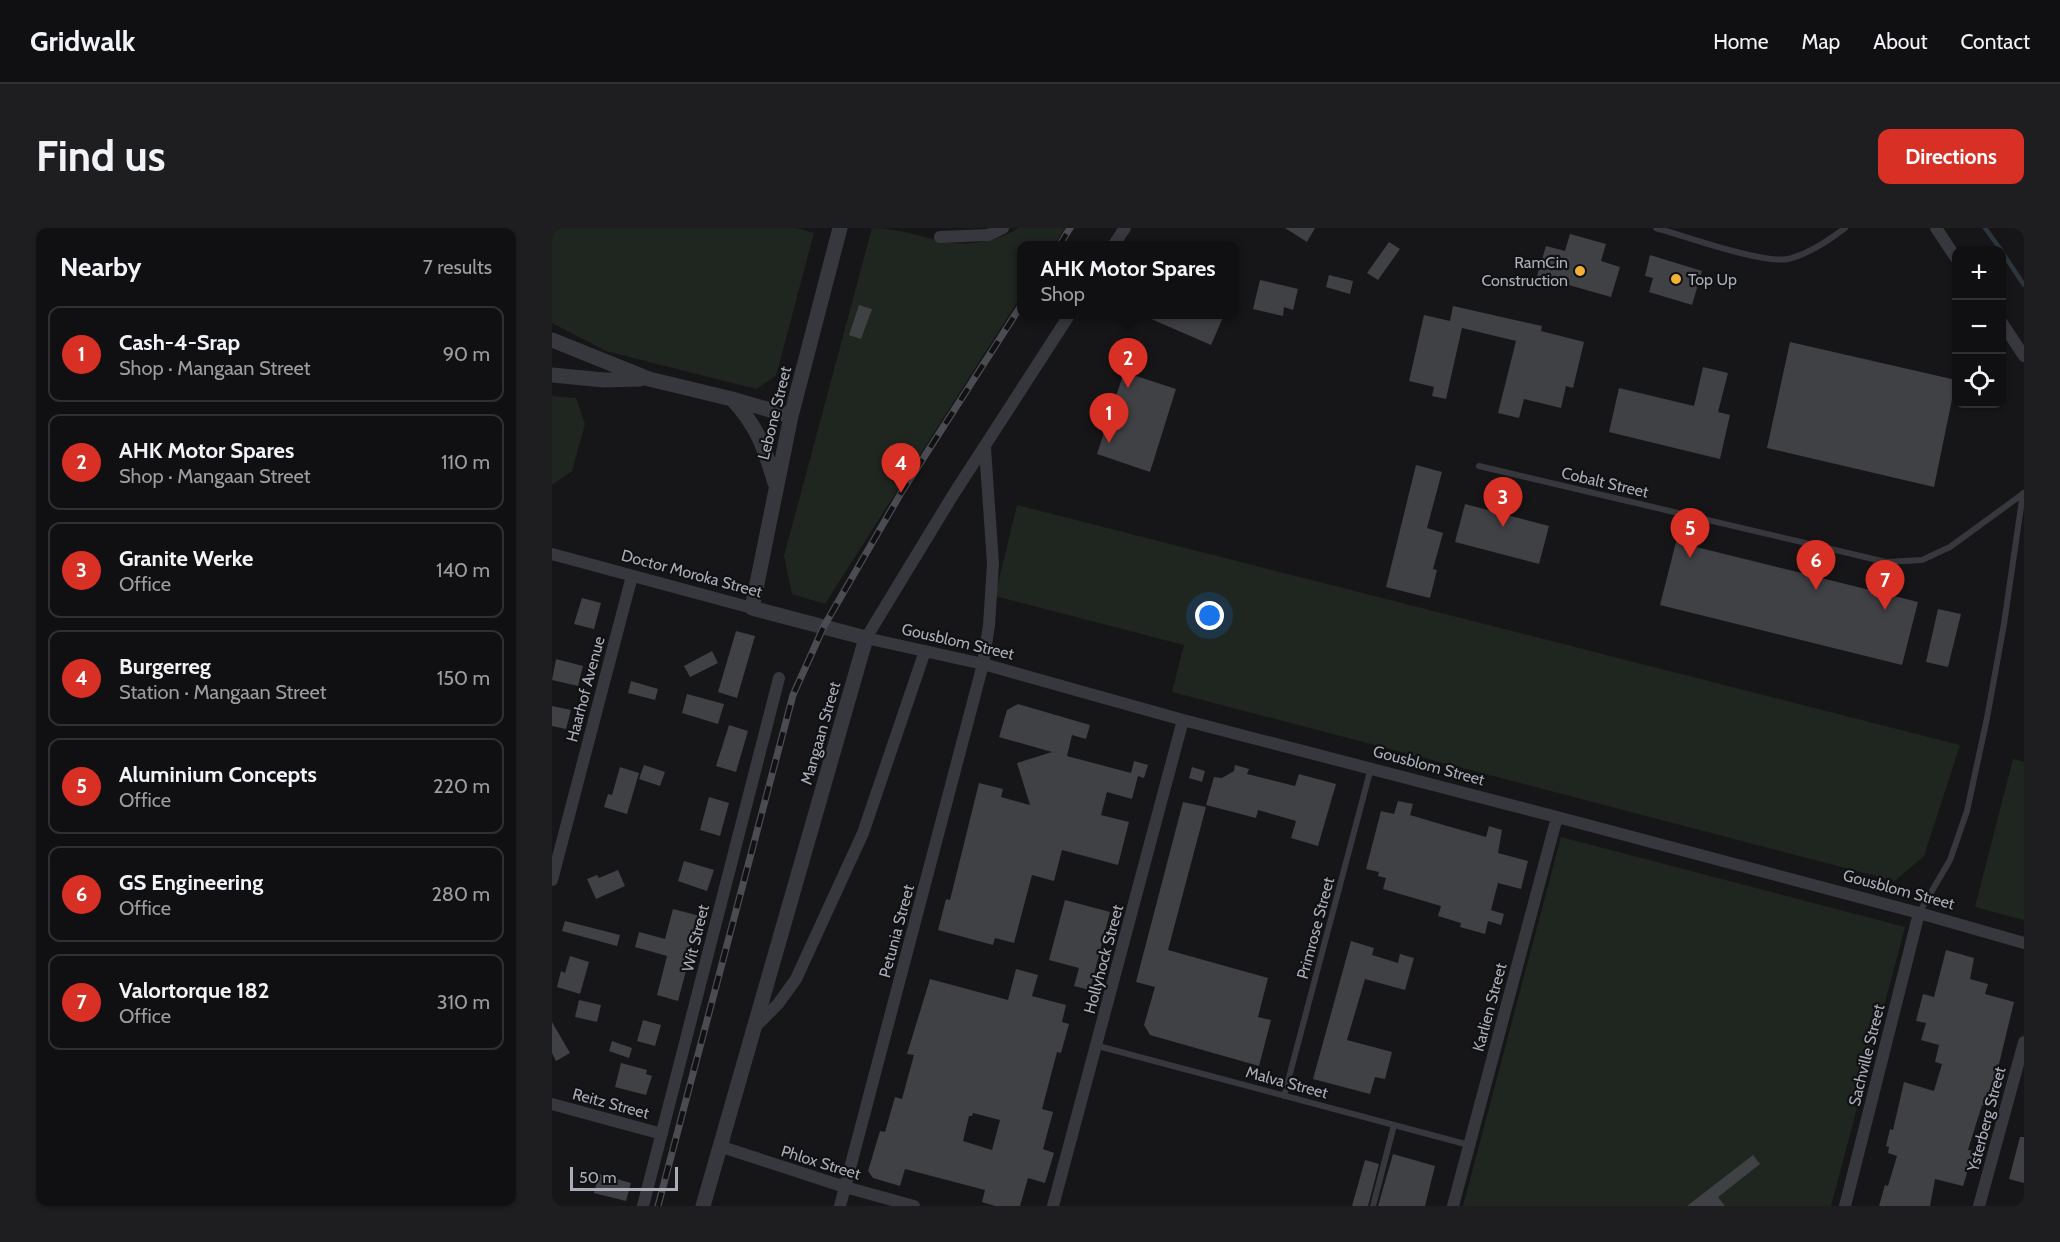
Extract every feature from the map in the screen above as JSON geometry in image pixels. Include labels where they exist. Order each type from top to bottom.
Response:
[{"type":"street","name":"Lebone Street","points":[[752,608],[791,416],[840,228]]},
{"type":"street","points":[[940,237],[987,235],[1003,228]]},
{"type":"street","points":[[1116,241],[1125,228]]},
{"type":"street","points":[[1936,228],[1952,252]]},
{"type":"street","name":"Mangaan Street","points":[[703,1206],[866,638],[953,495],[1067,319]]},
{"type":"street","points":[[2006,330],[2024,356]]},
{"type":"street","points":[[552,340],[649,379],[791,416]]},
{"type":"street","points":[[552,375],[604,380],[649,379]]},
{"type":"street","points":[[732,399],[746,414],[761,440],[776,485]]},
{"type":"street","name":"Petunia Street","points":[[840,1206],[983,664],[989,625],[993,564],[985,448]]},
{"type":"street","name":"Doctor Moroka Street","points":[[552,554],[824,626]]},
{"type":"street","name":"Haarhof Avenue","points":[[552,880],[632,576]]},
{"type":"street","name":"Gousblom Street","points":[[824,626],[866,638],[983,664],[1183,720],[1557,817],[2024,943]]},
{"type":"street","points":[[752,1030],[778,1004],[796,979],[858,843],[925,651]]},
{"type":"street","name":"Wit Street","points":[[643,1206],[778,678]]},
{"type":"street","name":"Hollyhock Street","points":[[1053,1206],[1098,1046],[1183,720]]},
{"type":"street","name":"Karlien Street","points":[[1453,1206],[1557,817]]},
{"type":"street","name":"Sachville Street","points":[[1845,1206],[1919,913]]},
{"type":"street","name":"Ysterberg Street","points":[[1980,1206],[2024,1042]]},
{"type":"street","name":"Reitz Street","points":[[552,1104],[662,1134]]},
{"type":"street","name":"Phlox Street","points":[[719,1146],[845,1187],[914,1206]]},
{"type":"lane","points":[[1656,228],[1761,258],[1787,259],[1824,244],[1845,228]]},
{"type":"lane","name":"Cobalt Street","points":[[1479,466],[1886,562],[1922,560],[1950,547],[2024,493]]},
{"type":"lane","points":[[1919,913],[1950,860],[1967,811],[2004,624],[2024,493]]},
{"type":"lane","name":"Primrose Street","points":[[1284,1095],[1371,768]]},
{"type":"lane","name":"Malva Street","points":[[1098,1046],[1469,1145]]},
{"type":"lane","points":[[1373,1206],[1394,1125]]},
{"type":"shaded area","points":[[552,228],[796,228],[814,233],[776,376],[756,389],[606,351],[552,323]]},
{"type":"shaded area","points":[[872,228],[964,244],[997,238],[1018,228],[1065,228],[1057,241],[1017,241],[1017,302],[825,604],[792,594],[784,556]]},
{"type":"shaded area","points":[[552,396],[576,398],[585,424],[572,471],[552,485]]},
{"type":"shaded area","points":[[1017,505],[1960,745],[1924,856],[1895,881],[1172,692],[1184,645],[995,596]]},
{"type":"shaded area","points":[[2013,759],[2024,762],[2024,920],[1975,907]]},
{"type":"shaded area","points":[[1561,837],[1905,927],[1831,1206],[1463,1206]]},
{"type":"building","points":[[1285,228],[1315,228],[1307,242]]},
{"type":"building","points":[[1570,234],[1606,244],[1601,261],[1620,267],[1611,297],[1537,276],[1546,246],[1565,251]]},
{"type":"building","points":[[1389,242],[1400,249],[1378,280],[1367,273]]},
{"type":"building","points":[[1650,255],[1702,271],[1692,305],[1649,292],[1653,278],[1645,276]]},
{"type":"building","points":[[1329,275],[1353,281],[1350,294],[1326,287]]},
{"type":"building","points":[[1260,280],[1298,289],[1293,310],[1284,307],[1283,316],[1253,309]]},
{"type":"building","points":[[859,305],[872,309],[861,339],[849,335]]},
{"type":"building","points":[[1453,306],[1542,326],[1541,331],[1584,342],[1573,388],[1566,386],[1561,408],[1524,399],[1519,418],[1498,413],[1516,341],[1462,328],[1446,399],[1432,396],[1434,387],[1409,381],[1424,315],[1450,321]]},
{"type":"building","points":[[1151,319],[1222,319],[1211,345]]},
{"type":"building","points":[[1790,342],[1952,379],[1952,399],[1934,487],[1767,448]]},
{"type":"building","points":[[1703,367],[1728,373],[1718,412],[1730,415],[1720,459],[1609,432],[1619,388],[1694,406]]},
{"type":"building","points":[[1124,372],[1176,389],[1150,472],[1097,454]]},
{"type":"building","points":[[1416,465],[1442,472],[1427,528],[1443,533],[1433,569],[1437,570],[1430,598],[1386,587]]},
{"type":"building","points":[[1465,504],[1549,526],[1539,564],[1455,542]]},
{"type":"building","points":[[1676,542],[1918,602],[1902,665],[1660,605]]},
{"type":"building","points":[[582,598],[601,603],[594,629],[574,624]]},
{"type":"building","points":[[1938,609],[1961,614],[1948,667],[1926,662]]},
{"type":"building","points":[[736,631],[755,636],[737,698],[718,692]]},
{"type":"building","points":[[712,651],[718,663],[690,677],[684,666]]},
{"type":"building","points":[[556,659],[583,666],[578,686],[552,680]]},
{"type":"building","points":[[631,681],[658,689],[655,700],[628,693]]},
{"type":"building","points":[[687,694],[724,704],[718,724],[682,713]]},
{"type":"building","points":[[1018,704],[1090,725],[1086,739],[1072,735],[1067,756],[1131,773],[1134,761],[1148,765],[1144,778],[1138,776],[1132,799],[1107,792],[1101,815],[1129,822],[1118,865],[1062,850],[1054,881],[1032,875],[1014,943],[995,938],[993,945],[938,930],[946,899],[950,900],[979,783],[1003,789],[1001,797],[1030,805],[1017,763],[1052,752],[999,737],[1007,710]]},
{"type":"building","points":[[552,706],[571,710],[566,729],[552,726]]},
{"type":"building","points":[[729,725],[748,731],[736,772],[716,766]]},
{"type":"building","points":[[644,765],[665,772],[660,786],[639,779]]},
{"type":"building","points":[[1235,765],[1249,769],[1247,774],[1295,786],[1299,774],[1336,784],[1318,846],[1291,838],[1296,821],[1258,810],[1256,818],[1206,805],[1214,777],[1222,778],[1234,771]]},
{"type":"building","points":[[620,767],[639,773],[627,814],[604,807],[608,794],[612,795]]},
{"type":"building","points":[[1192,767],[1205,771],[1202,782],[1189,778]]},
{"type":"building","points":[[709,797],[729,803],[720,836],[700,830]]},
{"type":"building","points":[[1398,801],[1413,804],[1410,815],[1486,837],[1489,826],[1502,830],[1498,853],[1528,861],[1521,889],[1498,883],[1491,910],[1504,914],[1501,925],[1488,921],[1485,934],[1460,927],[1461,923],[1438,916],[1441,906],[1383,889],[1386,878],[1378,876],[1379,872],[1366,869],[1381,811],[1394,814]]},
{"type":"building","points":[[1183,802],[1206,807],[1168,950],[1268,978],[1258,1017],[1271,1020],[1259,1066],[1150,1035],[1144,1025],[1155,987],[1136,982]]},
{"type":"building","points":[[684,861],[714,870],[707,891],[678,881]]},
{"type":"building","points":[[618,870],[625,886],[596,899],[587,879],[597,875],[599,878]]},
{"type":"building","points":[[1065,900],[1110,912],[1090,990],[1074,986],[1079,968],[1049,960]]},
{"type":"building","points":[[673,909],[700,916],[685,966],[687,967],[678,1001],[657,995],[667,956],[635,947],[639,932],[665,939]]},
{"type":"building","points":[[565,921],[620,935],[617,946],[562,931]]},
{"type":"building","points":[[1351,941],[1374,948],[1372,955],[1398,963],[1400,954],[1414,958],[1405,990],[1365,979],[1347,1040],[1392,1052],[1385,1079],[1375,1077],[1370,1094],[1313,1079]]},
{"type":"building","points":[[1946,950],[1974,958],[1970,979],[1988,984],[1985,994],[2014,1002],[1999,1064],[1987,1106],[1982,1105],[1968,1150],[1974,1151],[1963,1186],[1935,1179],[1930,1206],[1879,1206],[1897,1156],[1888,1153],[1889,1147],[1886,1146],[1890,1129],[1893,1130],[1904,1082],[1934,1091],[1942,1064],[1935,1062],[1939,1045],[1921,1040],[1926,1023],[1916,1021],[1923,994],[1934,997]]},
{"type":"building","points":[[570,956],[589,962],[580,994],[557,987],[561,971],[565,973]]},
{"type":"building","points":[[1016,969],[1038,975],[1032,996],[1066,1005],[1062,1022],[1069,1024],[1061,1053],[1057,1052],[1042,1109],[1053,1112],[1043,1149],[1054,1153],[1045,1183],[1028,1178],[1020,1206],[995,1206],[982,1202],[985,1190],[905,1169],[900,1186],[873,1178],[868,1171],[880,1131],[885,1132],[895,1097],[902,1099],[914,1055],[907,1054],[930,979],[1008,1000]],"holes":[[[973,1113],[1000,1120],[992,1150],[963,1141],[969,1116]]]},
{"type":"building","points":[[579,1000],[601,1005],[597,1022],[575,1017]]},
{"type":"building","points":[[643,1020],[661,1025],[655,1046],[637,1041]]},
{"type":"building","points":[[552,1022],[570,1053],[556,1061],[552,1053]]},
{"type":"building","points":[[612,1041],[632,1048],[629,1058],[609,1051]]},
{"type":"building","points":[[621,1063],[647,1070],[646,1074],[652,1076],[646,1095],[615,1087]]},
{"type":"building","points":[[2020,1137],[2024,1137],[2024,1183],[2009,1179]]},
{"type":"building","points":[[1393,1154],[1435,1166],[1425,1206],[1378,1206]]},
{"type":"building","points":[[1753,1155],[1760,1164],[1718,1197],[1725,1206],[1687,1206]]},
{"type":"building","points":[[1365,1160],[1379,1164],[1368,1206],[1352,1206]]},
{"type":"building","points":[[599,1174],[631,1183],[626,1201],[594,1193]]},
{"type":"waterway","points":[[1985,228],[1998,246]]},
{"type":"waterway","points":[[2006,258],[2024,285]]},
{"type":"railway","points":[[1062,241],[1070,228]]},
{"type":"railway","points":[[658,1206],[793,695],[824,626],[901,493],[1017,312]]},
{"type":"place","name":"RamCin Construction","points":[[1580,271]]},
{"type":"place","name":"Top Up","points":[[1676,279]]},
{"type":"place","name":"AHK Motor Spares","points":[[1128,388]]},
{"type":"place","name":"Cash-4-Srap","points":[[1109,443]]},
{"type":"place","name":"Burgerreg","points":[[901,493]]},
{"type":"place","name":"Granite Werke","points":[[1503,527]]},
{"type":"place","name":"Aluminium Concepts","points":[[1690,558]]},
{"type":"place","name":"GS Engineering","points":[[1816,590]]},
{"type":"place","name":"Valortorque 182","points":[[1885,610]]}]
